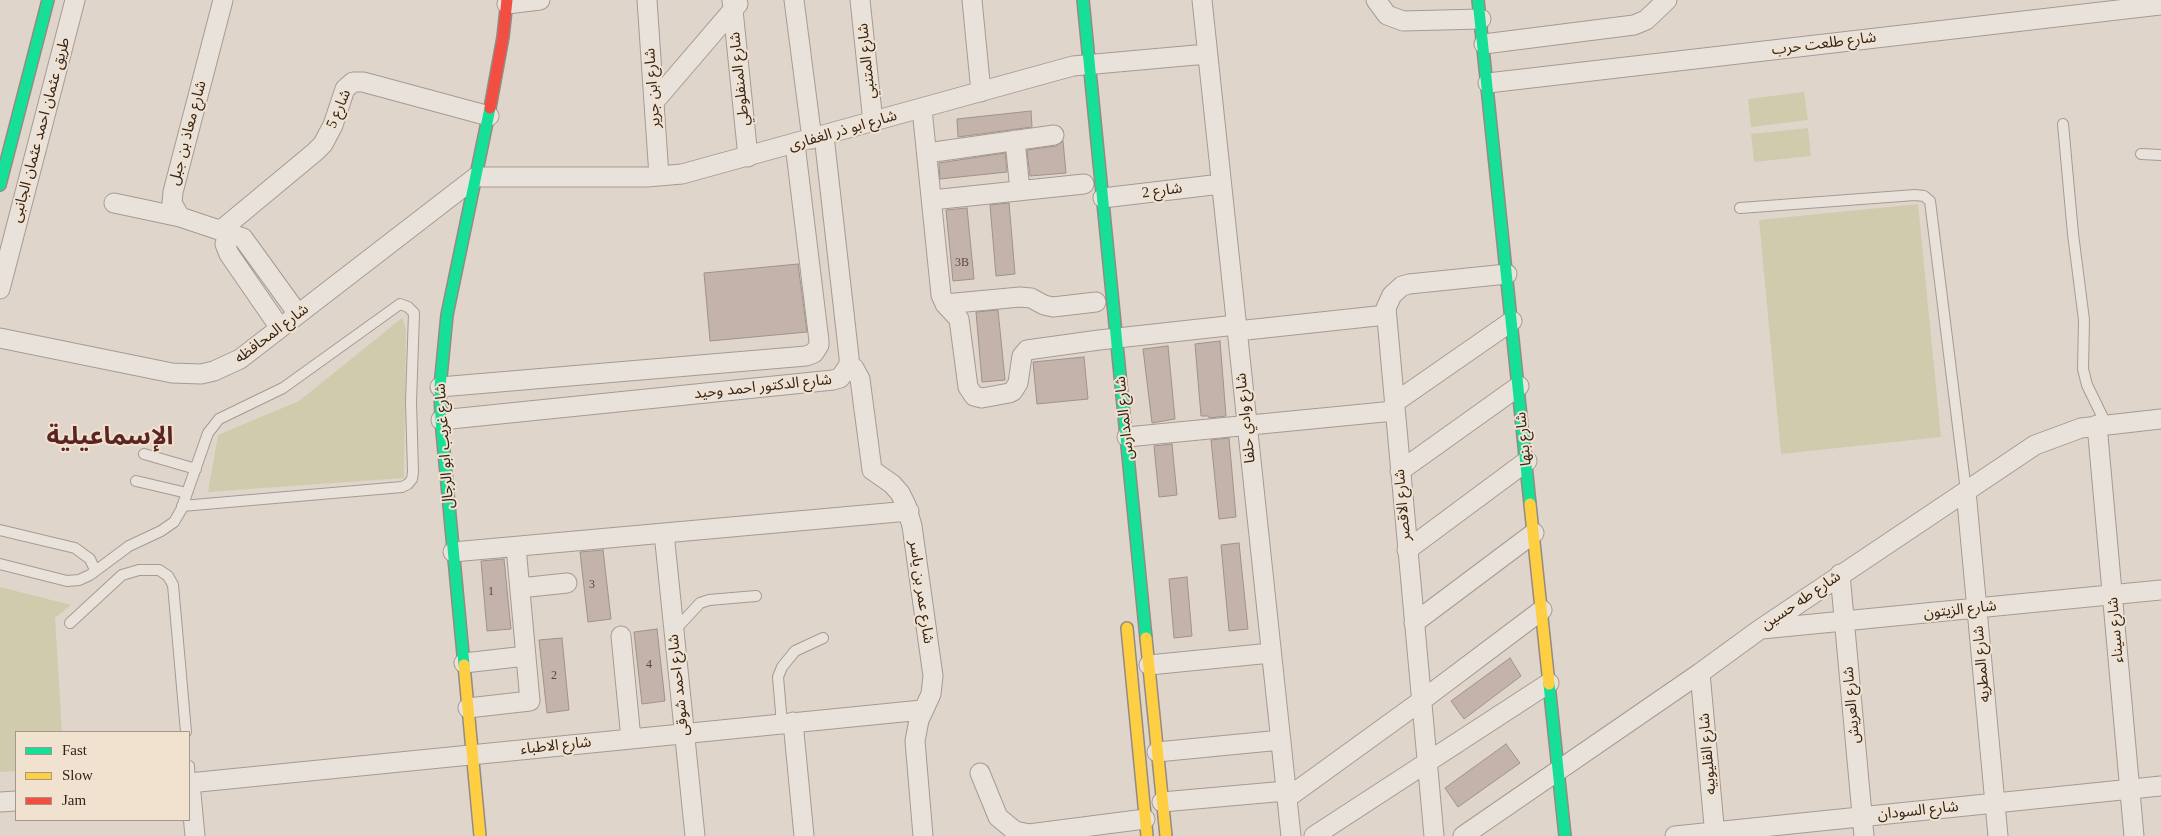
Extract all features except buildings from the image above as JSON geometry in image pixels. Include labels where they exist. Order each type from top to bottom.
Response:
[{"type":"main road","points":[[1,176],[48,0]]},
{"type":"main road","name":"شارع المدارس","points":[[1083,0],[1077,66],[1089,188],[1104,339],[1126,437],[1166,836]]},
{"type":"main road","name":"شارع بنها","points":[[1478,0],[1485,34],[1507,274],[1565,836]]},
{"type":"main road","name":"شارع غريب ابو الرجال","points":[[480,836],[441,420],[440,387],[447,315],[489,116],[507,2]]},
{"type":"main road","points":[[12,96],[24,89]]},
{"type":"main road","points":[[1126,614],[1146,828]]},
{"type":"street","name":"طريق عثمان احمد عثمان الجانبى","points":[[0,289],[75,0]]},
{"type":"street","name":"شارع معاذ بن جبل","points":[[180,217],[174,208],[173,192],[223,0]]},
{"type":"street","points":[[507,2],[540,0]]},
{"type":"street","name":"شارع ابن جرير","points":[[647,0],[659,176]]},
{"type":"street","points":[[794,0],[810,140]]},
{"type":"street","name":"شارع المتنبي","points":[[860,0],[873,122]]},
{"type":"street","points":[[972,0],[981,92]]},
{"type":"street","name":"شارع وادي حلفا","points":[[1202,0],[1291,836]]},
{"type":"street","points":[[1376,0],[1387,15],[1403,21],[1485,34],[1634,25],[1646,20],[1667,0]]},
{"type":"street","points":[[654,102],[735,4]]},
{"type":"street","name":"شارع المنفلوطي","points":[[735,4],[748,157]]},
{"type":"street","name":"شارع طلعت حرب","points":[[1488,83],[2161,5]]},
{"type":"street","name":"شارع ابو ذر الغفارى","points":[[476,177],[659,176],[694,172],[1077,66],[1207,54]]},
{"type":"street","name":"شارع 5","points":[[224,232],[308,160],[319,148],[333,125],[345,89],[353,82],[363,82],[489,116]]},
{"type":"street","points":[[922,109],[941,296],[945,304],[959,319],[968,387],[971,394],[978,398],[1009,394],[1013,391],[1018,383],[1022,356],[1027,350],[1104,339],[1386,315]]},
{"type":"street","points":[[927,153],[1054,134]]},
{"type":"street","name":"شارع الدكتور احمد وحيد","points":[[441,420],[840,378],[849,365],[810,140]]},
{"type":"street","name":"شارع الدكتور احمد وحيد","points":[[440,387],[806,356],[814,353],[819,341],[810,140]]},
{"type":"street","points":[[1015,140],[1020,191]]},
{"type":"street","name":"شارع المحافظه","points":[[0,338],[172,373],[200,374],[228,366],[476,177]]},
{"type":"street","name":"شارع 2","points":[[932,200],[1020,191],[1221,184]]},
{"type":"street","points":[[114,203],[180,217],[224,232],[240,235],[298,314]]},
{"type":"street","points":[[224,232],[225,244],[229,254],[280,328]]},
{"type":"street","name":"شارع الاقصر","points":[[1434,836],[1386,315],[1388,301],[1402,286],[1507,274]]},
{"type":"street","points":[[945,304],[1020,297],[1030,298],[1053,307],[1096,302]]},
{"type":"street","points":[[1126,437],[1247,425],[1394,407],[1512,321]]},
{"type":"street","name":"شارع عمر بن ياسر","points":[[849,365],[854,368],[860,379],[872,470],[896,488],[908,511],[933,676],[931,694],[922,710],[915,740],[923,836]]},
{"type":"street","points":[[1400,471],[1519,386]]},
{"type":"street","name":"شارع طه حسين","points":[[1463,836],[1840,574],[2035,445],[2065,432],[2102,424],[2161,419]]},
{"type":"street","name":"شارع سيناء","points":[[2102,424],[2112,594],[2134,836]]},
{"type":"street","points":[[1407,550],[1527,461]]},
{"type":"street","name":"شارع المطريه","points":[[1966,491],[1998,836]]},
{"type":"street","points":[[453,552],[908,511]]},
{"type":"street","name":"شارع احمد شوقى","points":[[664,533],[695,836]]},
{"type":"street","points":[[1414,623],[1534,533]]},
{"type":"street","points":[[468,708],[530,701],[516,547]]},
{"type":"street","name":"شارع العريش","points":[[1840,574],[1864,836]]},
{"type":"street","points":[[520,588],[567,583]]},
{"type":"street","name":"شارع الزيتون","points":[[1759,630],[2161,590]]},
{"type":"street","points":[[1162,802],[1286,794],[1421,701],[1542,610]]},
{"type":"street","points":[[621,636],[632,739]]},
{"type":"street","points":[[1149,665],[1271,653]]},
{"type":"street","points":[[464,663],[526,656]]},
{"type":"street","name":"شارع القليوبيه","points":[[1700,673],[1715,834]]},
{"type":"street","points":[[1314,836],[1550,684]]},
{"type":"street","name":"شارع الاطباء","points":[[190,777],[472,755],[922,710]]},
{"type":"street","points":[[787,723],[804,836]]},
{"type":"street","points":[[1157,752],[1281,740]]},
{"type":"street","points":[[980,773],[998,817],[1015,831],[1029,834],[1146,828]]},
{"type":"street","points":[[190,785],[196,836]]},
{"type":"street","name":"شارع السودان","points":[[1675,836],[1715,834],[1862,816],[2161,786]]},
{"type":"street","points":[[0,802],[15,801]]},
{"type":"lane","points":[[2063,124],[2073,234],[2084,320],[2083,369],[2102,424]]},
{"type":"lane","points":[[2141,154],[2161,155]]},
{"type":"lane","points":[[1740,208],[1915,194],[1924,196],[1930,201],[1966,491]]},
{"type":"lane","points":[[0,564],[66,581],[79,580],[137,541],[168,527],[179,515],[182,506],[196,469],[208,433],[213,425],[225,415],[283,388],[400,304],[408,307],[414,313],[411,402],[413,472],[412,479],[408,484],[402,487],[182,506]]},
{"type":"lane","points":[[144,454],[196,469]]},
{"type":"lane","points":[[136,481],[187,493]]},
{"type":"lane","points":[[0,530],[75,548],[90,559],[95,570]]},
{"type":"lane","points":[[70,623],[122,575],[139,570],[159,570],[168,576],[173,585],[186,731]]},
{"type":"lane","points":[[674,631],[700,603],[709,600],[756,596]]},
{"type":"lane","points":[[787,723],[778,677],[782,667],[795,651],[823,638]]},
{"type":"shaded area","points":[[1804,92],[1808,120],[1751,127],[1748,99]]},
{"type":"shaded area","points":[[1808,128],[1811,156],[1754,162],[1751,134]]},
{"type":"shaded area","points":[[1918,204],[1941,437],[1781,454],[1759,220]]},
{"type":"shaded area","points":[[402,318],[406,328],[404,478],[208,492],[218,435],[299,401]]},
{"type":"shaded area","points":[[0,587],[71,605],[55,618],[62,731],[15,731],[15,771],[0,772]]},
{"type":"traffic: fast","points":[[0,185],[48,0]]},
{"type":"traffic: fast","points":[[1083,0],[1146,638]]},
{"type":"traffic: fast","points":[[1478,0],[1530,504]]},
{"type":"traffic: fast","points":[[464,665],[441,420],[440,387],[447,315],[490,108]]},
{"type":"traffic: fast","points":[[1549,684],[1565,836]]},
{"type":"traffic: slow","points":[[1530,504],[1549,684]]},
{"type":"traffic: slow","points":[[1127,628],[1147,836]]},
{"type":"traffic: slow","points":[[1146,638],[1166,836]]},
{"type":"traffic: slow","points":[[464,665],[480,836]]},
{"type":"traffic: jam","points":[[490,108],[503,37],[507,0]]},
{"type":"district","name":"الإسماعيلية","points":[[110,438]]}]
